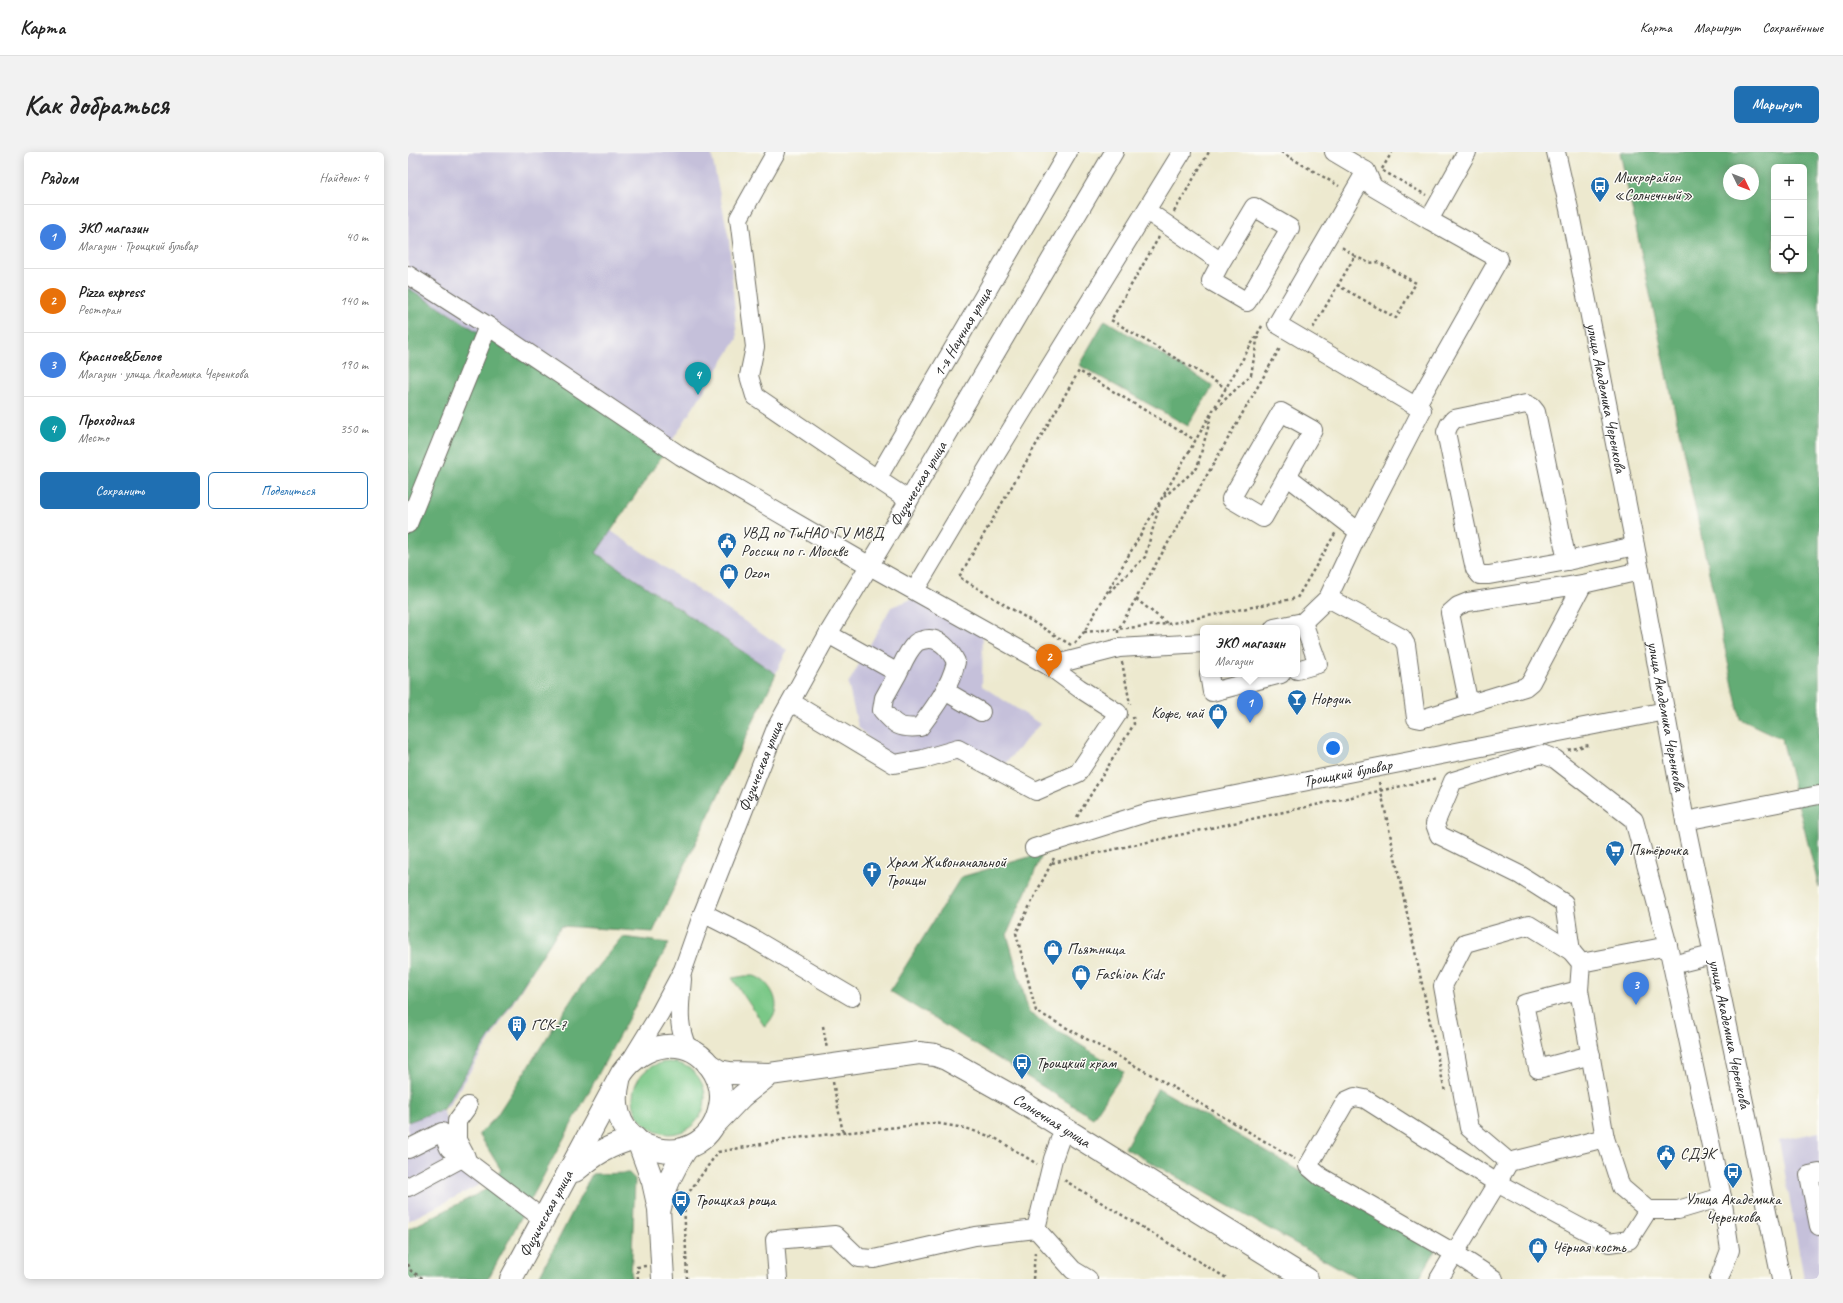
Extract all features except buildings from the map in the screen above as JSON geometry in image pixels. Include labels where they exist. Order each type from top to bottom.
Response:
[{"type":"main road","points":[[565,1179],[623,1074],[639,1055],[655,1048],[672,1046],[688,1050],[696,1053],[708,1064],[717,1078],[721,1095],[719,1112],[712,1127]]},
{"type":"main road","name":"Солнечная улица","points":[[708,1064],[719,1071],[730,1073],[770,1074],[919,1053],[936,1055],[957,1063],[1307,1279]]},
{"type":"main road","points":[[623,1074],[616,1098],[619,1114],[626,1130],[636,1140],[649,1147],[662,1150],[687,1148],[701,1140],[742,1096],[770,1074]]},
{"type":"main road","points":[[636,1140],[653,1182],[659,1209],[663,1279]]},
{"type":"main road","name":"Физическая улица","points":[[511,1279],[565,1179],[596,1153],[612,1145],[636,1140]]},
{"type":"main road","points":[[659,1209],[671,1172],[687,1148]]},
{"type":"street","points":[[776,152],[739,218],[755,347],[749,376],[755,396],[909,500]]},
{"type":"street","name":"1-я Научная улица","points":[[877,479],[1068,152]]},
{"type":"street","name":"Физическая улица","points":[[683,970],[703,913],[776,728],[828,634],[870,566],[1114,152]]},
{"type":"street","points":[[915,590],[993,459],[1182,152]]},
{"type":"street","points":[[1334,152],[1374,169]]},
{"type":"street","points":[[1429,220],[1467,152]]},
{"type":"street","name":"улица Академика Черенкова","points":[[1556,152],[1569,209],[1640,571],[1685,821],[1781,1279]]},
{"type":"street","points":[[1374,169],[1373,187],[1499,259],[1416,406]]},
{"type":"street","points":[[1288,625],[1303,622],[1328,598],[1359,532],[1422,410],[1277,324],[1374,169]]},
{"type":"street","points":[[1254,207],[1290,228],[1247,302],[1211,281],[1221,262],[1254,207]]},
{"type":"street","points":[[1147,211],[1221,262]]},
{"type":"street","points":[[408,275],[488,326],[682,456],[870,566],[1049,666],[1079,688],[1118,713],[1078,773],[1036,791],[958,749],[923,759],[894,764],[791,702]]},
{"type":"street","points":[[408,524],[488,326]]},
{"type":"street","points":[[1567,561],[1536,412],[1532,407],[1526,404],[1454,419],[1448,425],[1446,432],[1475,569],[1480,575],[1489,575],[1567,561],[1635,546]]},
{"type":"street","points":[[1281,412],[1313,430],[1287,476],[1264,518],[1231,499],[1281,412]]},
{"type":"street","points":[[1287,476],[1359,532]]},
{"type":"street","points":[[1469,705],[1450,613],[1458,606],[1468,602],[1583,584],[1640,571]]},
{"type":"street","points":[[1328,598],[1402,638],[1406,645],[1416,718],[1421,719],[1525,687],[1531,682],[1583,584]]},
{"type":"street","points":[[1300,669],[1318,664],[1303,622]]},
{"type":"street","points":[[828,634],[898,673]]},
{"type":"street","points":[[927,639],[939,642],[950,650],[956,662],[953,673],[944,691],[920,727],[906,728],[894,724],[882,710],[884,698],[898,673],[916,642],[927,639]]},
{"type":"street","points":[[1049,666],[1119,648],[1136,649],[1200,643]]},
{"type":"street","points":[[1210,677],[1212,692],[1269,677]]},
{"type":"street","points":[[944,691],[981,712]]},
{"type":"street","name":"Троицкий бульвар","points":[[1034,848],[1150,812],[1666,711]]},
{"type":"street","points":[[1720,1279],[1730,1250],[1722,1197],[1668,946],[1634,820],[1555,759],[1542,754],[1453,781],[1435,824],[1439,835],[1520,874],[1564,903],[1576,957],[1579,990],[1606,1138],[1621,1187],[1648,1210],[1678,1210],[1722,1197]]},
{"type":"street","points":[[1685,821],[1819,795]]},
{"type":"street","points":[[703,913],[752,938],[852,997]]},
{"type":"street","points":[[1509,1162],[1469,1128],[1443,986],[1465,943],[1529,925],[1576,957],[1668,946]]},
{"type":"street","points":[[1672,965],[1712,955]]},
{"type":"street","points":[[683,970],[679,1013],[680,1028],[688,1050]]},
{"type":"street","points":[[623,1074],[660,1013],[683,970]]},
{"type":"street","points":[[1579,990],[1524,1004],[1538,1070],[1591,1055]]},
{"type":"street","points":[[1494,1279],[1454,1253],[1321,1178],[1308,1166],[1346,1101],[1355,1097],[1365,1099],[1497,1183],[1609,1243],[1629,1240],[1648,1210]]},
{"type":"street","points":[[466,1161],[457,1140],[457,1121],[468,1106]]},
{"type":"street","points":[[1036,1229],[1050,1172],[1064,1128]]},
{"type":"street","points":[[408,1149],[442,1132],[449,1148],[543,1219]]},
{"type":"street","points":[[1439,1279],[1509,1162],[1606,1138]]},
{"type":"street","points":[[408,1187],[466,1161]]},
{"type":"street","points":[[1819,1173],[1809,1175],[1819,1226]]},
{"type":"street","points":[[778,1279],[775,1240],[835,1235],[859,1258],[874,1259],[975,1236],[1036,1229]]},
{"type":"street","points":[[1036,1229],[1074,1270],[1088,1279]]},
{"type":"path","points":[[1209,152],[1111,320],[1226,388]]},
{"type":"path","points":[[1281,152],[1342,188]]},
{"type":"path","points":[[1374,169],[1392,152]]},
{"type":"path","points":[[1374,169],[1377,189]]},
{"type":"path","points":[[1374,169],[1430,198]]},
{"type":"path","points":[[1337,286],[1396,318],[1416,283],[1378,262],[1369,263],[1339,246]]},
{"type":"path","points":[[1311,330],[1355,256]]},
{"type":"path","points":[[1196,440],[1078,371],[959,577],[1073,646],[1084,632],[1105,595],[1196,440],[1262,326]]},
{"type":"path","points":[[1105,595],[1145,558],[1162,498],[1197,468],[1213,410],[1251,375],[1258,332]]},
{"type":"path","points":[[1280,348],[1118,630],[1119,648],[1134,724],[1065,838],[1016,933],[1036,1011],[1157,1078],[1308,1166]]},
{"type":"path","points":[[1084,632],[1118,630],[1168,624],[1297,598],[1343,520]]},
{"type":"path","points":[[1136,599],[1168,624]]},
{"type":"path","points":[[1545,755],[1589,745]]},
{"type":"path","points":[[1376,768],[1446,1099]]},
{"type":"path","points":[[1052,863],[1444,777]]},
{"type":"path","points":[[687,1279],[684,1199],[718,1152],[795,1138],[935,1123],[965,1128],[995,1138],[1228,1279]]},
{"type":"path","points":[[1033,1279],[1036,1229]]},
{"type":"path","points":[[408,1264],[412,1271],[424,1279]]},
{"type":"shaded area","points":[[408,152],[711,152],[729,239],[737,339],[668,447],[611,531],[787,650],[653,932],[561,926],[448,1107],[443,1109],[461,1170],[483,1183],[408,1221]]},
{"type":"shaded area","points":[[918,597],[983,629],[982,686],[1040,724],[1002,767],[955,757],[886,760],[858,726],[848,684],[891,607]]},
{"type":"shaded area","points":[[1819,1132],[1819,1279],[1804,1279],[1779,1140]]},
{"type":"green space","points":[[1620,152],[1819,152],[1819,888],[1782,739],[1740,719]]},
{"type":"green space","points":[[408,288],[648,439],[668,447],[596,553],[776,674],[653,932],[561,926],[443,1109],[408,1122]]},
{"type":"green space","points":[[1105,320],[1213,386],[1188,426],[1079,365]]},
{"type":"green space","points":[[1043,853],[1007,934],[1029,1013],[1124,1072],[1093,1118],[890,991],[961,877]]},
{"type":"green space","points":[[622,937],[669,943],[488,1279],[408,1279],[409,1229],[489,1188],[501,1170],[479,1134],[495,1118],[577,991]]},
{"type":"green space","points":[[754,976],[759,978],[772,991],[776,1003],[776,1009],[772,1018],[765,1027],[732,978]]},
{"type":"green space","points":[[669,1062],[689,1068],[699,1078],[705,1098],[699,1118],[689,1128],[669,1134],[649,1128],[639,1118],[633,1098],[639,1078],[649,1068]]},
{"type":"green space","points":[[1158,1088],[1435,1251],[1419,1279],[1359,1279],[1125,1148]]},
{"type":"green space","points":[[629,1173],[635,1179],[631,1279],[538,1279],[592,1174]]},
{"type":"place","name":"Микрорайон «Солнечный»","points":[[1600,203]]},
{"type":"place","name":"Проходная","points":[[698,395]]},
{"type":"place","name":"УВД по ТиНАО ГУ МВД России по г. Москве","points":[[727,559]]},
{"type":"place","name":"Ozon","points":[[729,590]]},
{"type":"place","name":"Pizza express","points":[[1049,677]]},
{"type":"place","name":"Hopgun","points":[[1297,716]]},
{"type":"place","name":"ЭКО магазин","points":[[1250,723]]},
{"type":"place","name":"Кофе, чай","points":[[1218,730]]},
{"type":"place","name":"Пятёрочка","points":[[1615,867]]},
{"type":"place","name":"Храм Живоначальной Троицы","points":[[872,888]]},
{"type":"place","name":"Пьятница","points":[[1053,966]]},
{"type":"place","name":"Fashion Kids","points":[[1081,991]]},
{"type":"place","name":"Красное&Белое","points":[[1636,1005]]},
{"type":"place","name":"ГСК-7","points":[[517,1042]]},
{"type":"place","name":"Троицкий храм","points":[[1022,1080]]},
{"type":"place","name":"СДЭК","points":[[1666,1171]]},
{"type":"place","name":"Улица Академика Черенкова","points":[[1733,1189]]},
{"type":"place","name":"Троицкая роща","points":[[681,1217]]},
{"type":"place","name":"Чёрная кость","points":[[1538,1264]]}]
